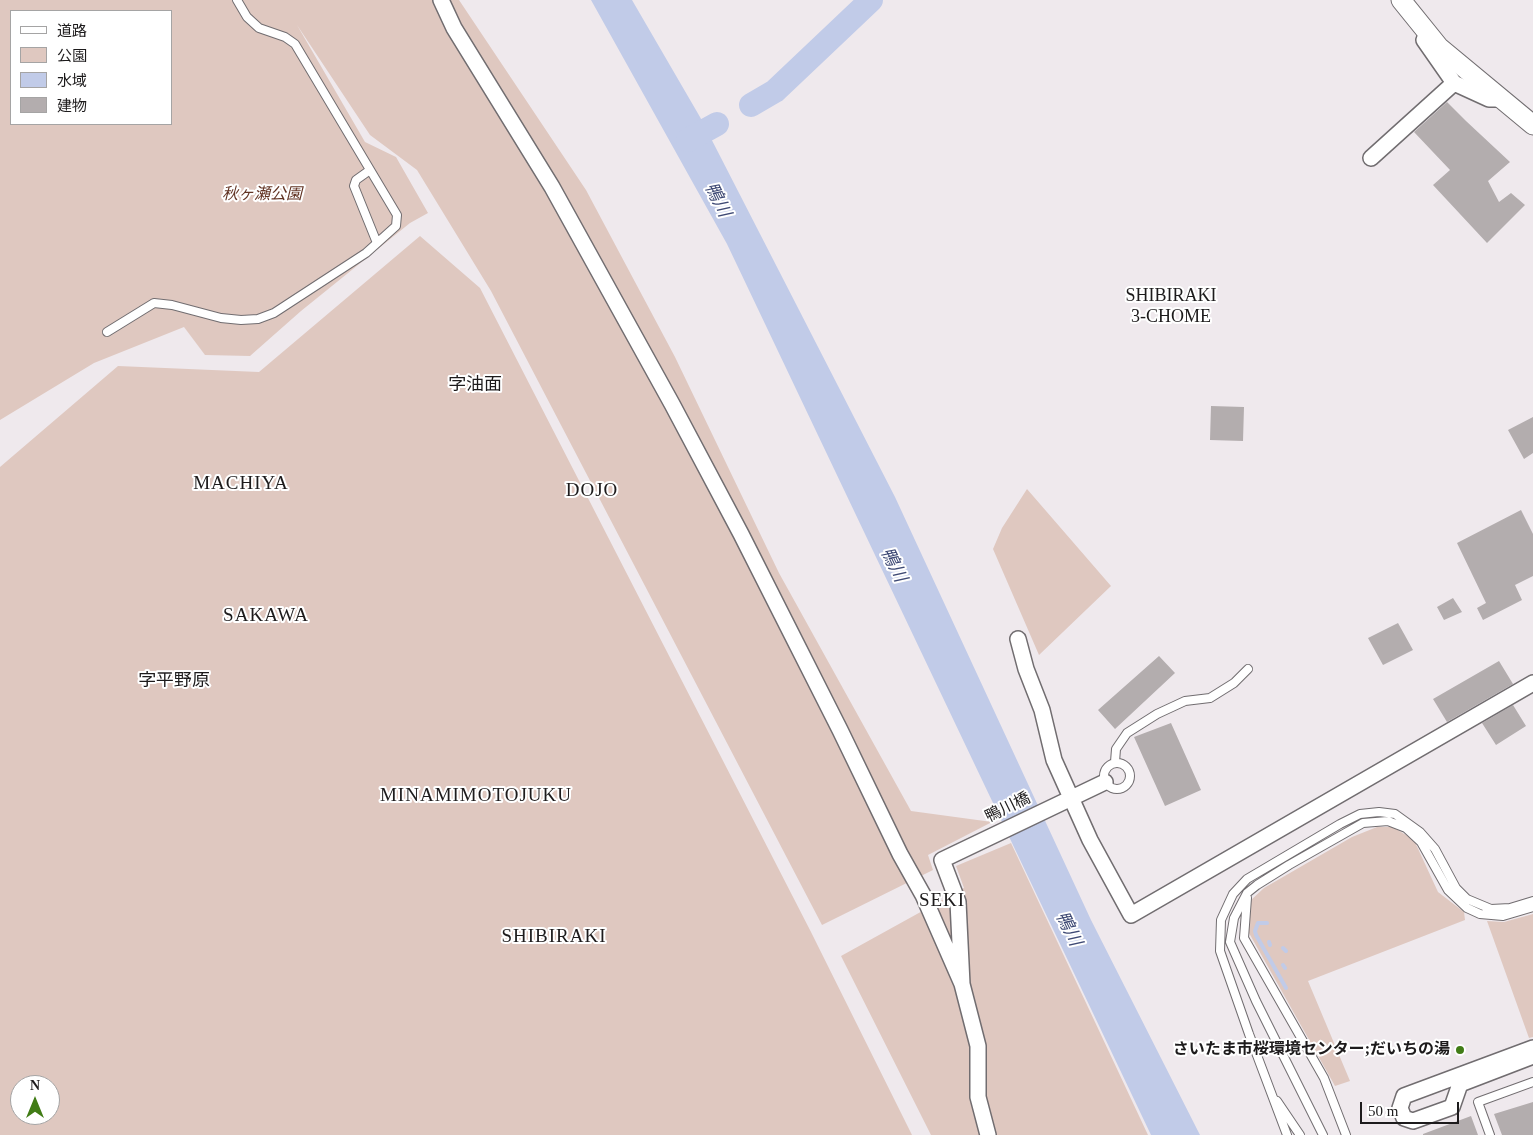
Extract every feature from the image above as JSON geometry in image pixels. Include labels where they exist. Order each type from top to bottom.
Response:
[{"type":"street","points":[[441,0],[454,28],[552,186],[672,404],[746,543],[900,854],[923,895],[962,984],[978,1046],[978,1097],[988,1135]]},
{"type":"street","points":[[1401,0],[1439,47],[1533,125]]},
{"type":"street","points":[[1421,27],[1423,38],[1454,83],[1490,99],[1502,100]]},
{"type":"street","points":[[1371,158],[1454,83]]},
{"type":"street","points":[[1018,639],[1026,669],[1042,710],[1054,760],[1090,840],[1130,915],[1533,683]]},
{"type":"street","name":"鴨川橋","points":[[962,984],[958,902],[942,860],[1102,783]]},
{"type":"street","points":[[1533,1048],[1404,1096],[1400,1108],[1404,1118],[1413,1121],[1452,1107],[1460,1084],[1533,1056]]},
{"type":"lane","points":[[107,332],[154,303],[172,305],[221,318],[258,319],[274,313],[366,253],[396,226],[397,215],[294,44],[285,37],[259,28],[247,17],[237,0]]},
{"type":"lane","points":[[370,170],[356,180],[354,186],[377,243]]},
{"type":"lane","points":[[1115,762],[1116,748],[1127,733],[1157,714],[1185,701],[1210,698],[1234,683],[1248,669]]},
{"type":"lane","points":[[1115,762],[1124,764],[1130,775],[1128,783],[1121,789],[1116,789],[1102,783],[1105,770],[1115,762]]},
{"type":"lane","points":[[1286,1135],[1220,950],[1221,920],[1233,894],[1247,879],[1360,814],[1379,812],[1395,814],[1420,832],[1435,849],[1456,888],[1467,898],[1491,909],[1510,908],[1533,901]]},
{"type":"lane","points":[[1323,1135],[1256,1001],[1230,942],[1234,918],[1247,894],[1257,885],[1289,865],[1363,823],[1388,822],[1406,828],[1421,842],[1448,890],[1467,908],[1480,914],[1503,916],[1533,907]]},
{"type":"lane","points":[[1247,894],[1244,938],[1324,1078],[1346,1135]]},
{"type":"lane","points":[[1490,1135],[1478,1102],[1533,1082]]},
{"type":"lane","points":[[1271,1092],[1300,1135]]},
{"type":"green space","name":"秋ヶ瀬公園","points":[[0,0],[459,0],[586,190],[675,357],[779,573],[911,811],[992,822],[928,855],[933,870],[822,925],[491,291],[417,170],[370,135],[297,25],[365,142],[396,157],[428,213],[410,223],[301,311],[250,356],[205,355],[184,327],[94,363],[0,420]]},
{"type":"green space","points":[[420,236],[480,288],[811,932],[912,1135],[0,1135],[0,467],[118,366],[259,372]]},
{"type":"green space","points":[[1027,489],[1111,586],[1039,655],[993,549],[1002,528]]},
{"type":"green space","points":[[1377,827],[1393,827],[1414,840],[1438,892],[1464,912],[1465,920],[1308,981],[1350,1081],[1335,1086],[1249,933],[1245,922],[1250,901],[1264,888],[1352,837]]},
{"type":"green space","points":[[1011,843],[1148,1135],[931,1135],[841,956],[964,888],[956,866]]},
{"type":"green space","points":[[1533,914],[1533,1037],[1529,1038],[1487,921],[1504,922]]},
{"type":"water","name":"鴨川","points":[[591,0],[632,0],[700,117],[895,497],[1091,920],[1200,1135],[1151,1135],[727,244]]},
{"type":"building","points":[[1447,102],[1510,162],[1488,181],[1499,202],[1511,193],[1525,205],[1487,243],[1433,185],[1450,170],[1414,132]]},
{"type":"building","points":[[1211,406],[1244,407],[1243,441],[1210,440]]},
{"type":"building","points":[[1533,417],[1533,453],[1524,459],[1508,430]]},
{"type":"building","points":[[1521,510],[1533,534],[1533,576],[1515,585],[1522,600],[1483,620],[1477,608],[1486,603],[1457,543]]},
{"type":"building","points":[[1453,598],[1462,612],[1444,620],[1437,607]]},
{"type":"building","points":[[1398,623],[1413,650],[1383,665],[1368,638]]},
{"type":"building","points":[[1159,656],[1175,673],[1115,729],[1098,710]]},
{"type":"building","points":[[1499,661],[1513,684],[1447,722],[1433,699]]},
{"type":"building","points":[[1513,705],[1526,726],[1496,745],[1482,723]]},
{"type":"building","points":[[1171,723],[1201,790],[1165,806],[1134,737]]},
{"type":"building","points":[[1533,1102],[1533,1135],[1502,1135],[1494,1114]]},
{"type":"building","points":[[1471,1116],[1478,1135],[1423,1135],[1423,1134]]},
{"type":"waterway","points":[[751,105],[775,91],[871,0]]},
{"type":"waterway","points":[[688,140],[717,124]]},
{"type":"waterway","points":[[1267,923],[1258,923],[1255,931],[1256,935],[1286,988]]},
{"type":"waterway","points":[[1283,948],[1286,951]]},
{"type":"place","name":"さいたま市桜環境センター;だいちの湯","points":[[1460,1050]]},
{"type":"district","name":"SHIBIRAKI 3-CHOME","points":[[1171,306]]},
{"type":"district","name":"字油面","points":[[475,385]]},
{"type":"district","name":"MACHIYA","points":[[241,484]]},
{"type":"district","name":"DOJO","points":[[592,491]]},
{"type":"district","name":"SAKAWA","points":[[266,616]]},
{"type":"district","name":"字平野原","points":[[174,681]]},
{"type":"district","name":"MINAMIMOTOJUKU","points":[[476,796]]},
{"type":"district","name":"SEKI","points":[[942,901]]},
{"type":"district","name":"SHIBIRAKI","points":[[554,937]]}]
